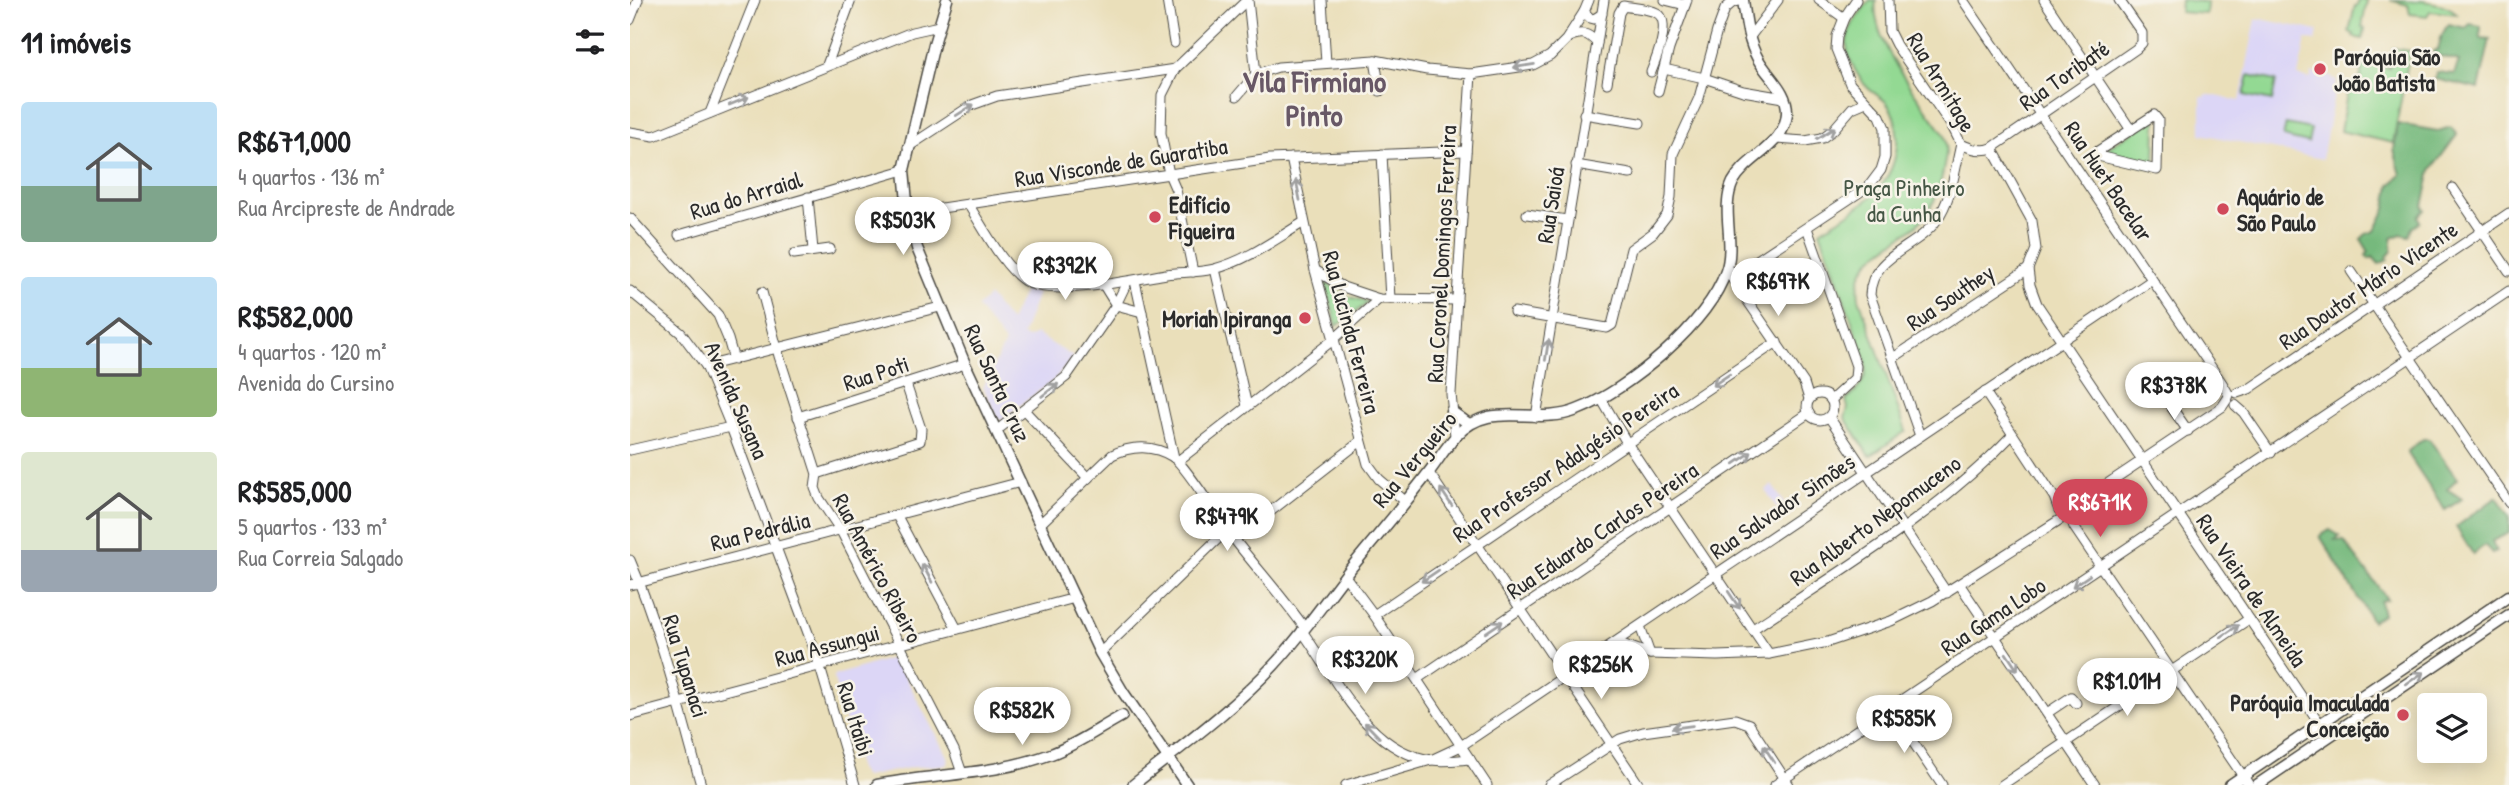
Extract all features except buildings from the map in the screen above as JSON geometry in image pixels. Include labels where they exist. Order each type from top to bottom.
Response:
[{"type":"main road","name":"Rua Santa Cruz","points":[[947,0],[904,170],[908,213],[917,248],[965,363],[1100,653],[1186,785]]},
{"type":"main road","points":[[1743,0],[1749,38],[1758,60],[1784,98],[1786,116],[1776,139]]},
{"type":"main road","name":"Rua Vergueiro","points":[[1133,785],[1253,687],[1277,662],[1429,473],[1455,436],[1469,424],[1480,417],[1495,414],[1536,417],[1573,412],[1602,400],[1641,373],[1672,345],[1696,319],[1727,271],[1731,189],[1740,173],[1776,139]]},
{"type":"main road","points":[[1451,411],[1469,424]]},
{"type":"main road","points":[[2230,785],[2246,780],[2320,724],[2509,596]]},
{"type":"main road","points":[[2256,785],[2509,615]]},
{"type":"main road","points":[[1122,716],[1123,692]]},
{"type":"main road","points":[[877,785],[922,781],[1004,767],[1050,754],[1122,716]]},
{"type":"main road","points":[[1122,716],[1146,726]]},
{"type":"street","points":[[630,20],[638,0]]},
{"type":"street","points":[[709,113],[755,0]]},
{"type":"street","points":[[827,65],[851,0]]},
{"type":"street","points":[[1167,0],[1174,43]]},
{"type":"street","points":[[1193,272],[1177,190],[1169,174],[1161,133],[1162,95],[1175,69],[1248,0]]},
{"type":"street","points":[[1248,0],[1256,74]]},
{"type":"street","points":[[1322,0],[1326,63]]},
{"type":"street","points":[[1237,96],[1256,74],[1278,67],[1376,60],[1427,70],[1471,74],[1538,63],[1550,56],[1567,38],[1589,0]]},
{"type":"street","name":"Rua Saioá","points":[[1536,417],[1604,0]]},
{"type":"street","points":[[1658,91],[1686,3],[1665,0]]},
{"type":"street","points":[[1514,312],[1607,328],[1612,325],[1631,249],[1653,233],[1667,215],[1671,197],[1673,154],[1693,114],[1725,9],[1733,2],[1743,0]]},
{"type":"street","points":[[1749,38],[1778,0]]},
{"type":"street","points":[[1819,0],[1844,18]]},
{"type":"street","points":[[1727,271],[1739,272],[1807,228],[1869,186],[1881,170],[1885,158],[1885,128],[1880,116],[1850,84],[1836,49],[1837,36],[1844,18],[1856,0]]},
{"type":"street","name":"Rua Armitage","points":[[1888,0],[1889,31],[1896,45],[1961,144],[1951,190],[1937,220],[1926,233],[1887,259],[1873,276],[1870,295],[1920,436]]},
{"type":"street","name":"Rua Huet Bacelar","points":[[1963,0],[2271,453]]},
{"type":"street","points":[[2044,0],[2131,130]]},
{"type":"street","name":"Rua Toribaté","points":[[1992,148],[2142,43],[2142,33],[2119,0]]},
{"type":"street","points":[[1607,83],[1619,13],[1624,3],[1654,12],[1661,17],[1661,47],[1651,72]]},
{"type":"street","points":[[1584,12],[1594,19],[1602,14]]},
{"type":"street","points":[[630,132],[654,136],[919,29],[939,26]]},
{"type":"street","points":[[1567,38],[1588,33],[1597,43]]},
{"type":"street","points":[[1376,60],[1380,91]]},
{"type":"street","points":[[908,148],[972,105],[997,96],[1175,69]]},
{"type":"street","points":[[1664,69],[1743,91],[1784,98]]},
{"type":"street","name":"Rua Coronel Domingos Ferreira","points":[[1455,436],[1451,411],[1471,74]]},
{"type":"street","points":[[1776,139],[1805,141],[1822,138],[1833,130],[1852,108],[1866,102]]},
{"type":"street","points":[[1584,114],[1640,123]]},
{"type":"street","points":[[2154,115],[2157,116],[2156,170],[2098,156],[2098,150],[2131,130],[2154,115]]},
{"type":"street","points":[[1961,144],[1978,149],[1992,148]]},
{"type":"street","name":"Rua Vieira de Almeida","points":[[1992,148],[2032,221],[2036,249],[2028,269],[2037,304],[2320,724]]},
{"type":"street","name":"Rua Visconde de Guaratiba","points":[[908,213],[1291,158],[1466,151]]},
{"type":"street","points":[[1382,154],[1390,299]]},
{"type":"street","name":"Rua Lucinda Ferreira","points":[[1291,158],[1315,270],[1361,442],[1373,473],[1405,501]]},
{"type":"street","points":[[1576,165],[1630,174]]},
{"type":"street","name":"Rua do Arraial","points":[[679,235],[904,170]]},
{"type":"street","points":[[2453,188],[2509,271]]},
{"type":"street","points":[[808,197],[813,250]]},
{"type":"street","points":[[968,204],[1007,262],[1024,281],[1033,286],[1052,288],[1131,281],[1215,269],[1255,251],[1304,222]]},
{"type":"street","name":"Rua Doutor Mário Vicente","points":[[1616,642],[1650,654],[1769,654],[1828,642],[1891,621],[1960,585],[2509,213]]},
{"type":"street","points":[[1527,214],[1567,220]]},
{"type":"street","points":[[630,218],[718,315],[734,360]]},
{"type":"street","points":[[1807,228],[1856,366],[1855,378],[1831,400]]},
{"type":"street","points":[[794,254],[830,249]]},
{"type":"street","points":[[1215,269],[1247,405]]},
{"type":"street","name":"Rua Southey","points":[[1893,358],[2028,269]]},
{"type":"street","points":[[1315,270],[1343,287],[1379,299],[1457,300]]},
{"type":"street","points":[[1727,271],[1814,397]]},
{"type":"street","points":[[2351,271],[2509,503]]},
{"type":"street","points":[[996,431],[1066,377],[1131,281]]},
{"type":"street","points":[[1131,281],[1142,312],[1176,459],[1303,629],[1365,723],[1382,740],[1404,753],[1431,760]]},
{"type":"street","name":"Rua Salvador Simões","points":[[1346,785],[1431,760],[1461,746],[2152,281]]},
{"type":"street","points":[[1103,284],[1116,305],[1142,312]]},
{"type":"street","name":"Avenida Susana","points":[[630,291],[681,332],[706,366],[777,546]]},
{"type":"street","name":"Rua Gama Lobo","points":[[1775,785],[1787,782],[1890,708],[2509,291]]},
{"type":"street","name":"Rua Américo Ribeiro","points":[[762,292],[777,349],[817,474],[816,493],[841,531],[954,750],[962,773]]},
{"type":"street","points":[[1176,459],[1333,340],[1379,299]]},
{"type":"street","points":[[706,366],[940,307]]},
{"type":"street","name":"Rua Professor Adalgésio Pereira","points":[[1374,615],[1777,342]]},
{"type":"street","name":"Rua Poti","points":[[799,417],[965,363]]},
{"type":"street","points":[[817,474],[920,441],[921,429],[906,384]]},
{"type":"street","points":[[1984,392],[2246,780]]},
{"type":"street","points":[[2163,395],[2188,431]]},
{"type":"street","points":[[1814,397],[1828,397],[1831,400],[1833,409],[1829,417],[1818,420],[1808,413],[1807,404],[1814,397]]},
{"type":"street","points":[[1602,400],[1769,654]]},
{"type":"street","points":[[1024,410],[1088,478]]},
{"type":"street","name":"Rua Eduardo Carlos Pereira","points":[[1417,679],[1808,413]]},
{"type":"street","points":[[1829,417],[1947,593]]},
{"type":"street","points":[[630,450],[731,427]]},
{"type":"street","name":"Rua Alberto Nepomuceno","points":[[1753,629],[1903,529],[1972,475],[2012,435]]},
{"type":"street","points":[[1235,540],[1361,442]]},
{"type":"street","points":[[1039,525],[1112,455],[1125,449],[1153,448],[1176,459]]},
{"type":"street","points":[[1429,473],[1639,785]]},
{"type":"street","name":"Rua Pedrália","points":[[635,584],[1021,482]]},
{"type":"street","points":[[897,516],[957,629]]},
{"type":"street","points":[[1100,653],[1227,530]]},
{"type":"street","name":"Rua Itaibi","points":[[777,546],[820,667],[855,785]]},
{"type":"street","name":"Rua Tupanaci","points":[[630,560],[635,584],[679,704],[701,785]]},
{"type":"street","points":[[1345,576],[1487,785]]},
{"type":"street","points":[[1960,585],[2095,785]]},
{"type":"street","name":"Rua Assungui","points":[[630,716],[1074,598]]},
{"type":"street","points":[[2002,785],[2249,619]]},
{"type":"street","points":[[1640,626],[1650,654]]},
{"type":"street","points":[[2047,713],[2071,697],[2076,703]]},
{"type":"street","points":[[1890,708],[1942,785]]},
{"type":"street","points":[[1549,785],[1611,742],[1643,732],[1735,719],[1749,724],[1787,782]]},
{"type":"street","points":[[1404,753],[1408,760],[1407,768]]},
{"type":"street","name":"Rua Salvador Simões","points":[[1431,760],[1470,759]]},
{"type":"shaded area","points":[[2256,18],[2318,31],[2316,41],[2306,39],[2298,76],[2310,79],[2312,73],[2337,80],[2322,159],[2201,134],[2201,96],[2205,97],[2206,94],[2240,101]]},
{"type":"shaded area","points":[[1025,288],[1038,293],[1022,336],[1028,338],[1036,334],[1074,357],[1053,381],[999,421],[983,387],[1005,343],[977,307],[989,296],[1010,322]]},
{"type":"shaded area","points":[[1772,485],[1792,514],[1784,519],[1765,490]]},
{"type":"shaded area","points":[[896,659],[949,760],[946,765],[914,767],[864,777],[859,769],[833,676]]},
{"type":"green space","name":"Praça Pinheiro da Cunha","points":[[1870,0],[1876,0],[1880,33],[1888,51],[1944,134],[1946,148],[1940,185],[1929,210],[1921,221],[1869,261],[1862,271],[1859,283],[1859,298],[1906,431],[1870,456],[1845,418],[1848,408],[1846,400],[1862,383],[1866,373],[1866,361],[1820,231],[1871,196],[1889,174],[1894,160],[1897,132],[1892,111],[1886,102],[1862,81],[1852,64],[1847,47],[1848,34]]},
{"type":"green space","points":[[2181,0],[2207,2],[2206,14],[2180,12]]},
{"type":"green space","points":[[2359,0],[2367,0],[2362,27],[2365,28],[2363,39],[2353,37],[2354,34],[2349,32]]},
{"type":"green space","points":[[2390,0],[2437,3],[2457,14],[2430,11],[2427,16],[2410,14],[2408,5]]},
{"type":"green space","points":[[2448,24],[2466,28],[2470,24],[2481,26],[2480,38],[2490,39],[2479,89],[2435,79],[2437,72],[2454,74],[2459,61],[2433,54],[2433,51],[2438,49]]},
{"type":"green space","points":[[2393,48],[2410,51],[2393,143],[2340,131],[2348,89],[2358,90],[2363,63],[2389,68]]},
{"type":"green space","points":[[2249,75],[2276,81],[2272,101],[2244,95]]},
{"type":"green space","points":[[2156,117],[2155,169],[2098,154]]},
{"type":"green space","points":[[2286,124],[2311,129],[2308,143],[2283,137]]},
{"type":"green space","points":[[2398,124],[2438,131],[2451,127],[2457,135],[2431,170],[2423,206],[2425,210],[2418,216],[2420,222],[2412,228],[2409,236],[2401,234],[2392,238],[2392,251],[2387,257],[2388,260],[2379,264],[2373,257],[2369,259],[2366,255],[2369,252],[2361,239],[2375,231],[2386,209],[2390,185],[2401,175],[2394,150]]},
{"type":"green space","points":[[1325,282],[1346,296],[1369,302],[1337,326]]},
{"type":"green space","points":[[2423,439],[2429,439],[2457,479],[2447,489],[2462,499],[2445,510],[2407,452]]},
{"type":"green space","points":[[2497,497],[2509,515],[2509,533],[2492,541],[2496,551],[2492,553],[2485,545],[2473,554],[2456,527]]},
{"type":"green space","points":[[2330,530],[2340,536],[2335,540],[2344,541],[2387,599],[2380,601],[2383,615],[2372,621],[2320,536]]},
{"type":"place","name":"Paróquia São João Batista","points":[[2320,69]]},
{"type":"place","name":"Aquário de São Paulo","points":[[2223,209]]},
{"type":"place","name":"Edifício Figueira","points":[[1155,217]]},
{"type":"place","name":"Moriah Ipiranga","points":[[1305,318]]},
{"type":"place","name":"Paróquia Imaculada Conceição","points":[[2403,715]]},
{"type":"district","name":"Vila Firmiano Pinto","points":[[1314,98]]}]
